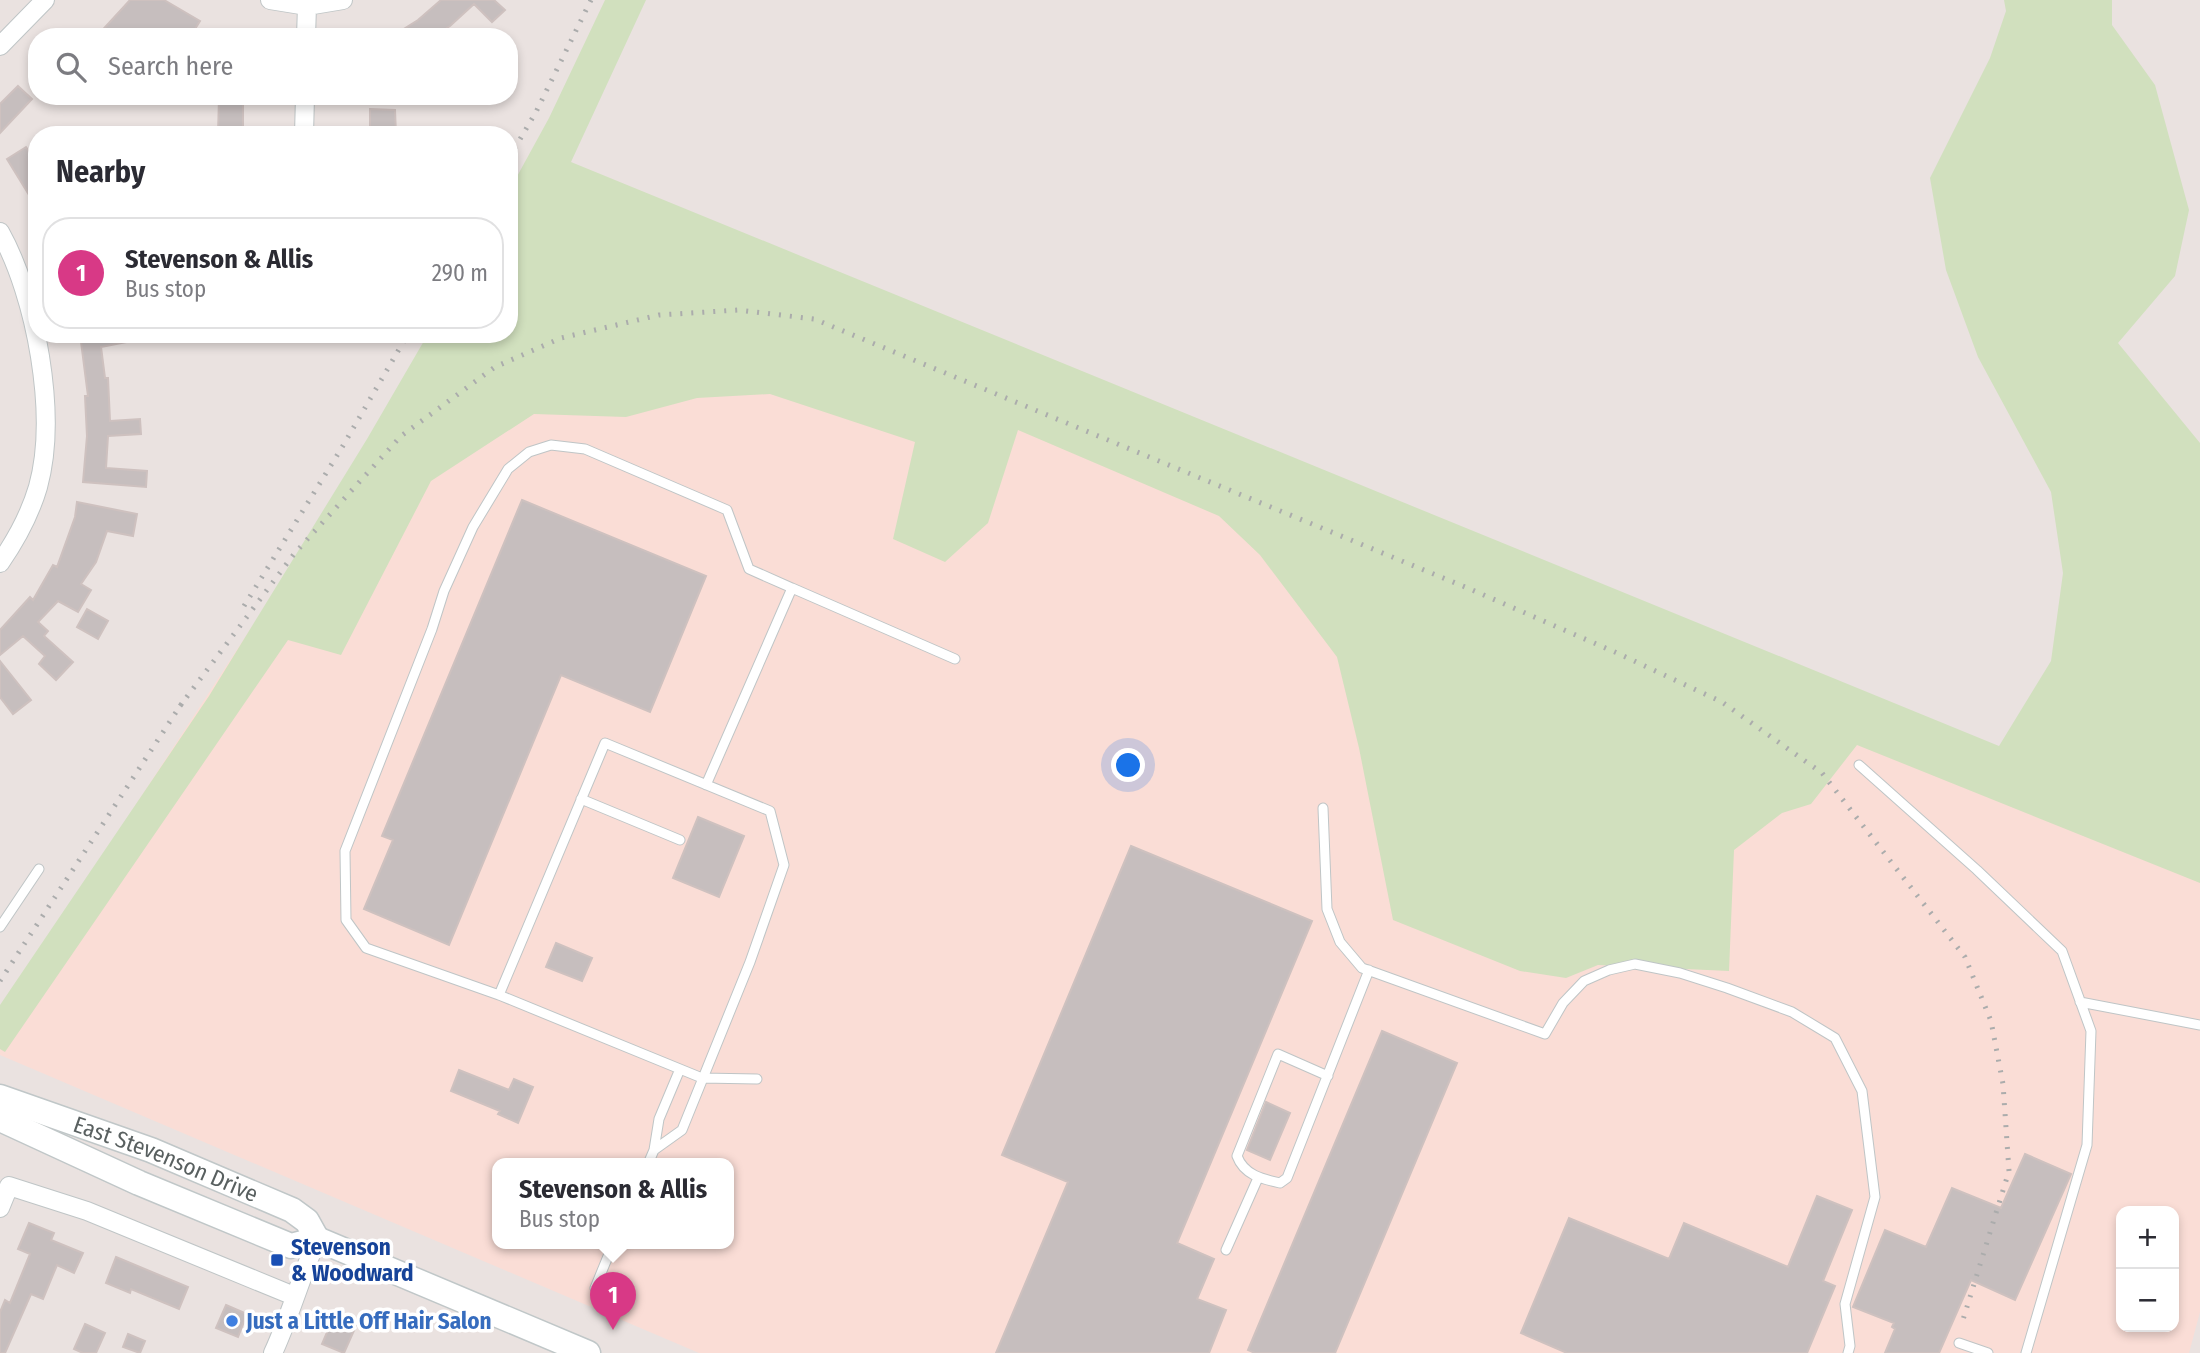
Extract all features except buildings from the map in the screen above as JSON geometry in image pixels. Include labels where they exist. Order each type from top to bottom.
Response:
[{"type":"main road","name":"East Stevenson Drive","points":[[0,1097],[151,1150],[292,1210],[307,1221],[317,1239],[564,1348],[588,1353]]},
{"type":"main road","name":"East Stevenson Drive","points":[[0,1119],[139,1183],[291,1246],[317,1239]]},
{"type":"street","points":[[0,46],[45,0]]},
{"type":"street","points":[[270,0],[307,6],[343,0]]},
{"type":"street","points":[[306,28],[307,6]]},
{"type":"street","points":[[304,126],[305,105]]},
{"type":"street","points":[[0,232],[28,300]]},
{"type":"street","points":[[0,563],[22,528],[38,485],[45,439],[37,343]]},
{"type":"street","points":[[0,1208],[9,1186],[87,1211],[294,1296]]},
{"type":"street","points":[[273,1353],[291,1313],[294,1296],[317,1239]]},
{"type":"lane","points":[[757,1079],[702,1078],[499,995],[366,947],[346,920],[345,851],[432,629],[444,591],[473,527],[508,469],[529,452],[551,445],[585,449],[727,510],[749,569],[955,659]]},
{"type":"lane","points":[[706,785],[792,589]]},
{"type":"lane","points":[[499,995],[605,743],[770,811],[784,865],[750,962],[682,1130],[654,1150]]},
{"type":"lane","points":[[1859,765],[1977,870],[2062,951],[2091,1031],[2087,1145],[2026,1353]]},
{"type":"lane","points":[[581,799],[680,840]]},
{"type":"lane","points":[[1323,808],[1327,909],[1340,942],[1362,968],[1545,1034],[1563,1003],[1584,981],[1609,970],[1635,964],[1680,973],[1792,1012],[1835,1038],[1862,1091],[1875,1197],[1845,1304],[1850,1346],[1848,1353]]},
{"type":"lane","points":[[0,927],[39,869]]},
{"type":"lane","points":[[1328,1076],[1278,1054],[1237,1156],[1241,1166],[1258,1178],[1280,1183],[1287,1178],[1328,1076],[1369,970]]},
{"type":"lane","points":[[2080,1002],[2200,1025]]},
{"type":"lane","points":[[651,1158],[659,1119],[680,1069]]},
{"type":"lane","points":[[1226,1250],[1258,1178]]},
{"type":"lane","points":[[595,1288],[611,1249]]},
{"type":"lane","points":[[1959,1343],[1988,1353]]},
{"type":"shaded area","points":[[518,237],[2200,874],[2200,1312],[2189,1353],[699,1353],[0,1055],[0,1013],[437,343],[518,343]]},
{"type":"green space","points":[[605,0],[646,0],[571,162],[1999,746],[2051,661],[2063,573],[2051,492],[1978,357],[1946,270],[1930,178],[1990,58],[2006,11],[2004,0],[2112,0],[2112,25],[2155,85],[2189,210],[2175,276],[2118,343],[2200,443],[2200,883],[1857,745],[1811,804],[1782,813],[1734,850],[1729,971],[1598,965],[1566,978],[1520,971],[1393,920],[1359,748],[1337,657],[1260,555],[1219,516],[1018,430],[988,523],[945,562],[893,539],[915,442],[770,394],[697,398],[626,417],[534,414],[431,481],[341,655],[288,640],[5,1052],[0,1049],[0,1005],[209,696],[423,343],[518,343],[518,175],[549,118]]},
{"type":"railway","points":[[518,143],[591,0]]},
{"type":"railway","points":[[180,706],[294,554],[401,436],[495,367],[561,338],[659,315],[738,310],[814,319],[1470,589],[1617,653],[1722,702],[1822,773],[1965,957],[1991,1021],[2003,1084],[2009,1171],[1962,1323]]},
{"type":"railway","points":[[244,606],[403,343]]},
{"type":"railway","points":[[0,981],[186,697]]},
{"type":"place","name":"Stevenson & Woodward","points":[[277,1260]]},
{"type":"place","name":"Just a Little Off Hair Salon","points":[[232,1321]]},
{"type":"place","name":"Stevenson & Allis","points":[[613,1330]]}]
